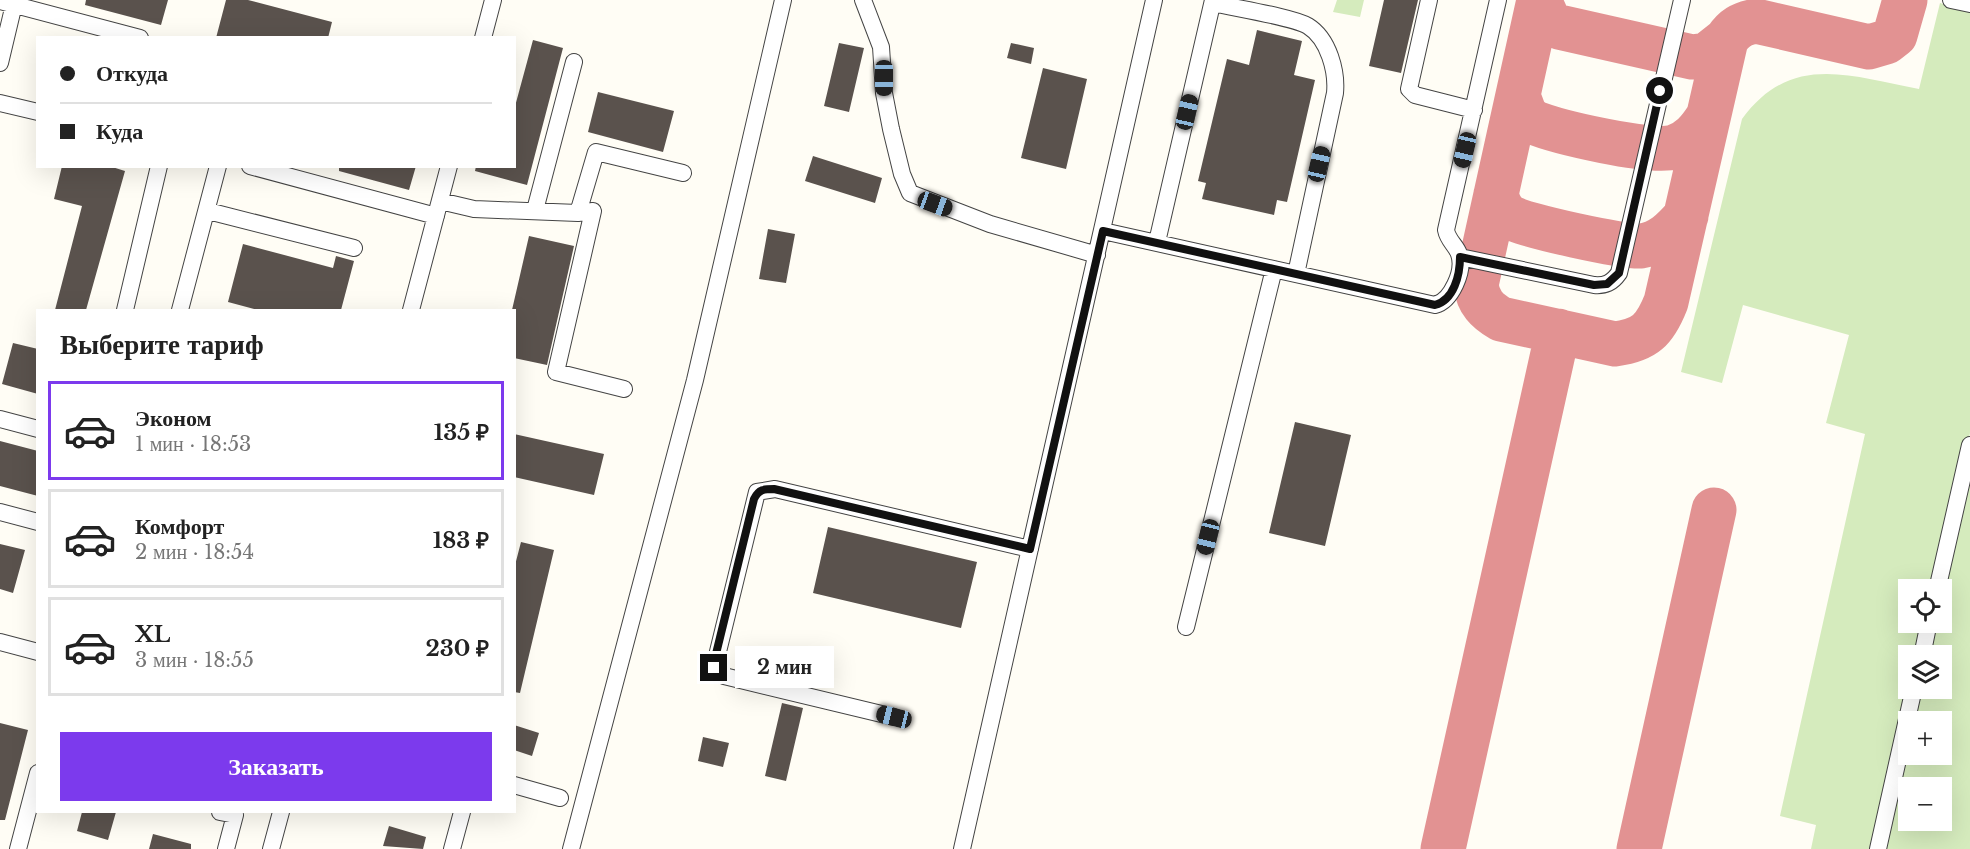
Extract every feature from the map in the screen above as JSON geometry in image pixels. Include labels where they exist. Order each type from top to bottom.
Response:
[{"type":"lane","points":[[484,36],[493,0]]},
{"type":"lane","points":[[571,849],[695,380],[783,0]]},
{"type":"lane","points":[[863,0],[881,47],[884,93],[891,129],[902,174],[910,193],[990,224],[1097,255]]},
{"type":"lane","points":[[962,849],[1154,0]]},
{"type":"lane","points":[[1429,0],[1409,89],[1415,95],[1474,110]]},
{"type":"lane","points":[[1103,231],[1435,305],[1443,303],[1452,292],[1460,257],[1448,238],[1446,230],[1498,0]]},
{"type":"lane","points":[[1460,257],[1594,285],[1607,284],[1615,279],[1619,273],[1682,0]]},
{"type":"lane","points":[[1951,0],[1970,4]]},
{"type":"lane","points":[[1156,242],[1213,1],[1309,26],[1322,42],[1335,68],[1335,93],[1296,274]]},
{"type":"lane","points":[[0,63],[10,2],[133,36]]},
{"type":"lane","points":[[535,210],[574,62]]},
{"type":"lane","points":[[0,103],[36,112]]},
{"type":"lane","points":[[578,213],[596,152],[683,173]]},
{"type":"lane","points":[[125,309],[159,168]]},
{"type":"lane","points":[[180,309],[219,168]]},
{"type":"lane","points":[[259,168],[438,209],[578,213],[593,211],[556,372],[624,389]]},
{"type":"lane","points":[[411,309],[448,168]]},
{"type":"lane","points":[[208,211],[354,248]]},
{"type":"lane","points":[[1186,627],[1274,269]]},
{"type":"lane","points":[[0,419],[36,428]]},
{"type":"lane","points":[[1940,579],[1970,445]]},
{"type":"lane","points":[[894,717],[724,676],[714,668],[758,492],[774,489],[1030,549]]},
{"type":"lane","points":[[0,512],[36,521]]},
{"type":"lane","points":[[0,642],[36,651]]},
{"type":"lane","points":[[1878,849],[1912,699]]},
{"type":"lane","points":[[18,849],[36,781]]},
{"type":"lane","points":[[516,786],[560,798]]},
{"type":"lane","points":[[225,813],[235,815],[226,849]]},
{"type":"lane","points":[[271,849],[281,813]]},
{"type":"lane","points":[[452,849],[462,813]]},
{"type":"green space","points":[[1337,0],[1364,0],[1360,17],[1333,12]]},
{"type":"green space","points":[[1940,3],[1970,12],[1970,433],[1937,579],[1898,579],[1898,633],[1925,633],[1922,645],[1898,645],[1898,699],[1906,699],[1903,711],[1898,711],[1898,738],[1876,849],[1811,849],[1816,825],[1780,816],[1865,434],[1826,423],[1849,335],[1743,305],[1722,383],[1681,372],[1742,119],[1761,98],[1781,84],[1801,77],[1823,74],[1846,75],[1919,89]]},
{"type":"green space","points":[[1970,474],[1970,849],[1886,849],[1898,794],[1898,831],[1952,831],[1952,777],[1902,777],[1904,765],[1952,765],[1952,711],[1916,711],[1920,699],[1952,699],[1952,645],[1932,645],[1934,633],[1952,633],[1952,579],[1946,579]]},
{"type":"building","points":[[86,0],[168,0],[161,25],[85,5]]},
{"type":"building","points":[[226,0],[248,0],[332,22],[328,36],[217,36]]},
{"type":"building","points":[[1384,0],[1418,0],[1401,73],[1369,66]]},
{"type":"building","points":[[1257,30],[1302,41],[1294,75],[1315,80],[1287,202],[1277,200],[1274,215],[1202,199],[1206,183],[1198,181],[1227,59],[1249,65]]},
{"type":"building","points":[[533,40],[563,48],[527,185],[475,171],[476,168],[516,168],[516,103]]},
{"type":"building","points":[[839,43],[864,48],[849,112],[824,106]]},
{"type":"building","points":[[1011,43],[1034,48],[1031,64],[1007,58]]},
{"type":"building","points":[[1043,68],[1087,79],[1066,169],[1021,158]]},
{"type":"building","points":[[598,92],[674,111],[663,152],[588,132]]},
{"type":"building","points":[[813,156],[882,178],[875,203],[805,181]]},
{"type":"building","points":[[62,168],[115,168],[125,171],[86,309],[55,309],[82,206],[54,199]]},
{"type":"building","points":[[339,168],[415,168],[409,190],[339,171]]},
{"type":"building","points":[[768,229],[795,234],[786,283],[759,279]]},
{"type":"building","points":[[529,236],[574,246],[547,365],[516,358],[516,309],[512,309]]},
{"type":"building","points":[[243,244],[333,268],[336,256],[354,261],[341,309],[254,309],[228,302]]},
{"type":"building","points":[[13,343],[36,349],[36,393],[2,384]]},
{"type":"building","points":[[1295,422],[1351,435],[1325,546],[1269,533]]},
{"type":"building","points":[[516,434],[604,454],[594,495],[516,477]]},
{"type":"building","points":[[0,441],[36,450],[36,495],[0,486]]},
{"type":"building","points":[[828,527],[977,562],[961,628],[813,593]]},
{"type":"building","points":[[521,542],[554,550],[520,693],[516,692],[516,561]]},
{"type":"building","points":[[0,544],[25,550],[13,593],[0,589]]},
{"type":"building","points":[[782,703],[803,708],[786,781],[765,776]]},
{"type":"building","points":[[0,723],[28,730],[5,820],[0,820]]},
{"type":"building","points":[[516,726],[539,733],[532,756],[516,751]]},
{"type":"building","points":[[703,737],[729,743],[723,767],[698,761]]},
{"type":"building","points":[[82,813],[116,813],[108,840],[77,831]]},
{"type":"building","points":[[389,826],[426,837],[423,849],[383,846]]},
{"type":"building","points":[[153,834],[191,844],[191,849],[149,849]]},
{"type":"taxiway","points":[[1539,0],[1476,285],[1477,291],[1484,305],[1501,319],[1615,344],[1634,340],[1648,332],[1658,320],[1666,302],[1726,40],[1729,36],[1738,27],[1756,21],[1869,47],[1886,42],[1895,35],[1905,0]]},
{"type":"taxiway","points":[[1539,0],[1549,22],[1559,27],[1692,57],[1707,55],[1726,40]]},
{"type":"taxiway","points":[[1518,96],[1525,115],[1533,122],[1582,136],[1626,145],[1662,148],[1680,145],[1694,135],[1708,117]]},
{"type":"taxiway","points":[[1496,194],[1505,213],[1518,221],[1632,246],[1641,246],[1661,239],[1686,216]]},
{"type":"taxiway","points":[[1443,849],[1558,331]]},
{"type":"taxiway","points":[[1639,849],[1714,510]]},
{"type":"route","points":[[714,668],[754,499],[758,492],[764,489],[774,489],[1030,549],[1103,231],[1435,305],[1443,303],[1452,292],[1460,257],[1601,286],[1615,279],[1619,273],[1660,91]]}]
